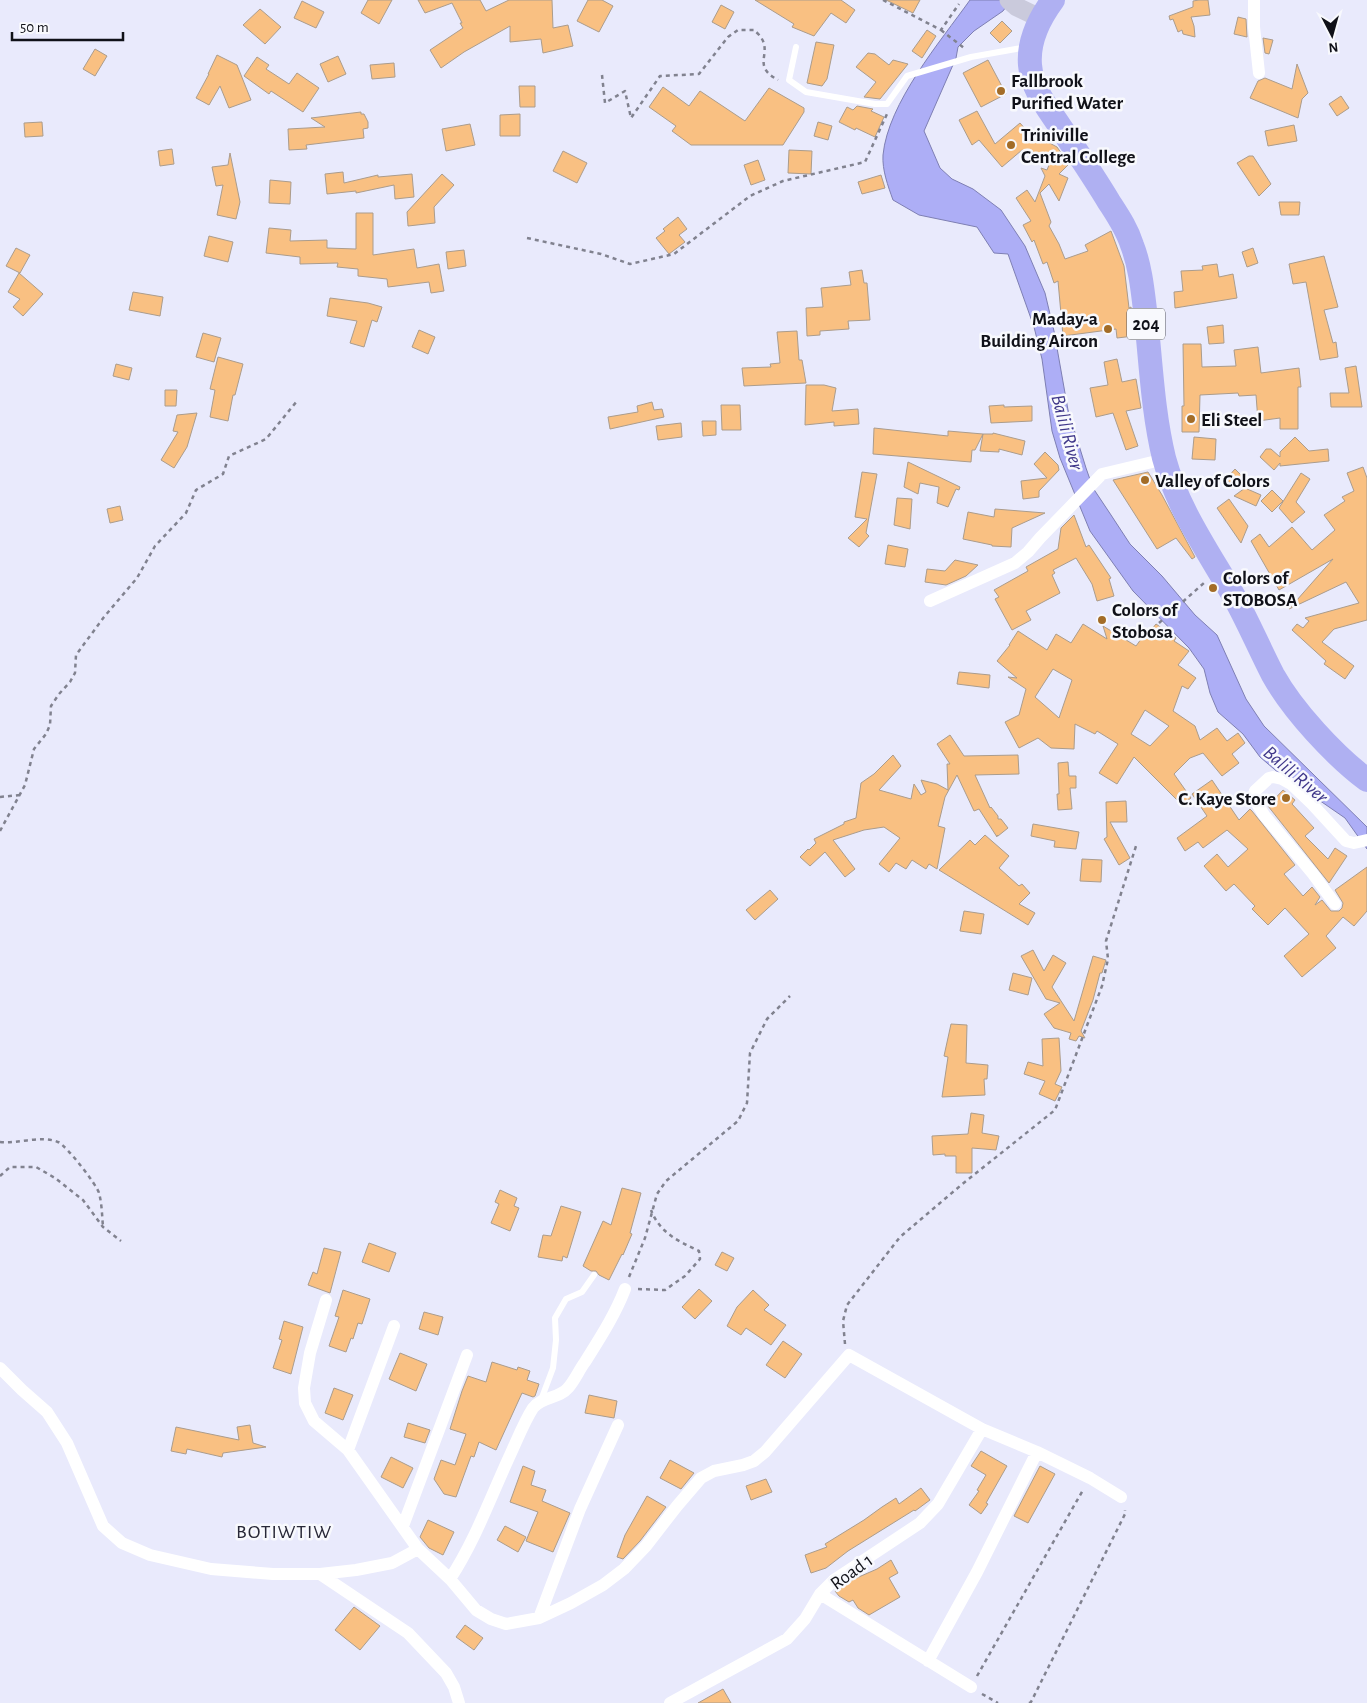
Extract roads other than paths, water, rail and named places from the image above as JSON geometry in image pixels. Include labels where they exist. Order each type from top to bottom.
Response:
[{"type":"highway","name":"204","points":[[1046,9],[1030,47],[1030,66],[1036,90],[1104,193],[1123,224],[1132,244],[1139,266],[1143,290],[1156,413],[1164,459],[1176,492],[1191,523],[1235,598],[1274,677],[1298,712],[1350,768],[1367,780]]},
{"type":"street","points":[[1254,0],[1254,27],[1259,73]]},
{"type":"street","points":[[1010,1],[1046,9]]},
{"type":"street","points":[[930,601],[1015,563],[1028,552],[1075,500],[1102,474],[1164,459]]},
{"type":"street","points":[[1336,904],[1264,815],[1253,797],[1254,792],[1269,778],[1282,779],[1291,784],[1312,804],[1346,841],[1354,843],[1364,840]]},
{"type":"street","points":[[450,1579],[480,1527],[533,1408],[540,1400],[556,1396],[568,1389],[618,1306],[625,1289]]},
{"type":"street","points":[[326,1300],[310,1353],[304,1388],[305,1402],[314,1421],[348,1450],[418,1549],[450,1579],[476,1610],[491,1619],[506,1624],[539,1618],[572,1603],[603,1585],[624,1569],[646,1546],[701,1478],[714,1471],[754,1461],[765,1452],[848,1355],[982,1429],[1037,1452],[1090,1478],[1122,1497]]},
{"type":"street","points":[[348,1450],[394,1326]]},
{"type":"street","points":[[402,1526],[467,1354]]},
{"type":"street","points":[[0,1368],[47,1412],[67,1443],[103,1526],[122,1543],[150,1556],[211,1569],[273,1574],[320,1574],[392,1563],[418,1549]]},
{"type":"street","points":[[539,1618],[580,1509],[618,1425]]},
{"type":"street","name":"Road 1","points":[[670,1703],[787,1638],[805,1618],[820,1594],[834,1580],[920,1524],[938,1504],[982,1429]]},
{"type":"street","points":[[928,1661],[977,1572],[1037,1452]]},
{"type":"street","points":[[320,1574],[408,1633],[446,1673],[454,1687],[459,1703]]},
{"type":"street","points":[[820,1594],[971,1687]]},
{"type":"lane","points":[[796,47],[789,80],[806,92],[874,104],[888,104],[907,76],[972,56],[1030,47]]},
{"type":"lane","points":[[540,1400],[553,1368],[556,1340],[555,1318],[566,1299],[582,1292],[594,1275]]},
{"type":"water","name":"Balili River","points":[[970,0],[1011,0],[1003,11],[974,31],[958,47],[956,58],[924,131],[940,168],[952,179],[973,189],[1001,210],[1025,246],[1045,293],[1054,331],[1068,410],[1093,488],[1130,544],[1162,576],[1195,615],[1217,635],[1246,699],[1264,726],[1367,827],[1367,849],[1345,818],[1288,781],[1260,757],[1243,734],[1218,712],[1210,693],[1204,669],[1189,648],[1133,591],[1090,531],[1060,458],[1052,431],[1042,359],[1034,327],[1008,254],[994,253],[977,227],[919,215],[893,200],[884,172],[883,155],[894,115],[917,74]]},
{"type":"place","name":"Fallbrook Purified Water","points":[[1001,91]]},
{"type":"place","name":"Triniville Central College","points":[[1011,145]]},
{"type":"place","name":"Maday-a Building Aircon","points":[[1108,329]]},
{"type":"place","name":"Eli Steel","points":[[1191,419]]},
{"type":"place","name":"Valley of Colors","points":[[1145,480]]},
{"type":"place","name":"Colors of STOBOSA","points":[[1213,588]]},
{"type":"place","name":"Colors of Stobosa","points":[[1102,620]]},
{"type":"place","name":"C. Kaye Store","points":[[1286,798]]},
{"type":"district","name":"BOTIWTIW","points":[[284,1531]]}]
